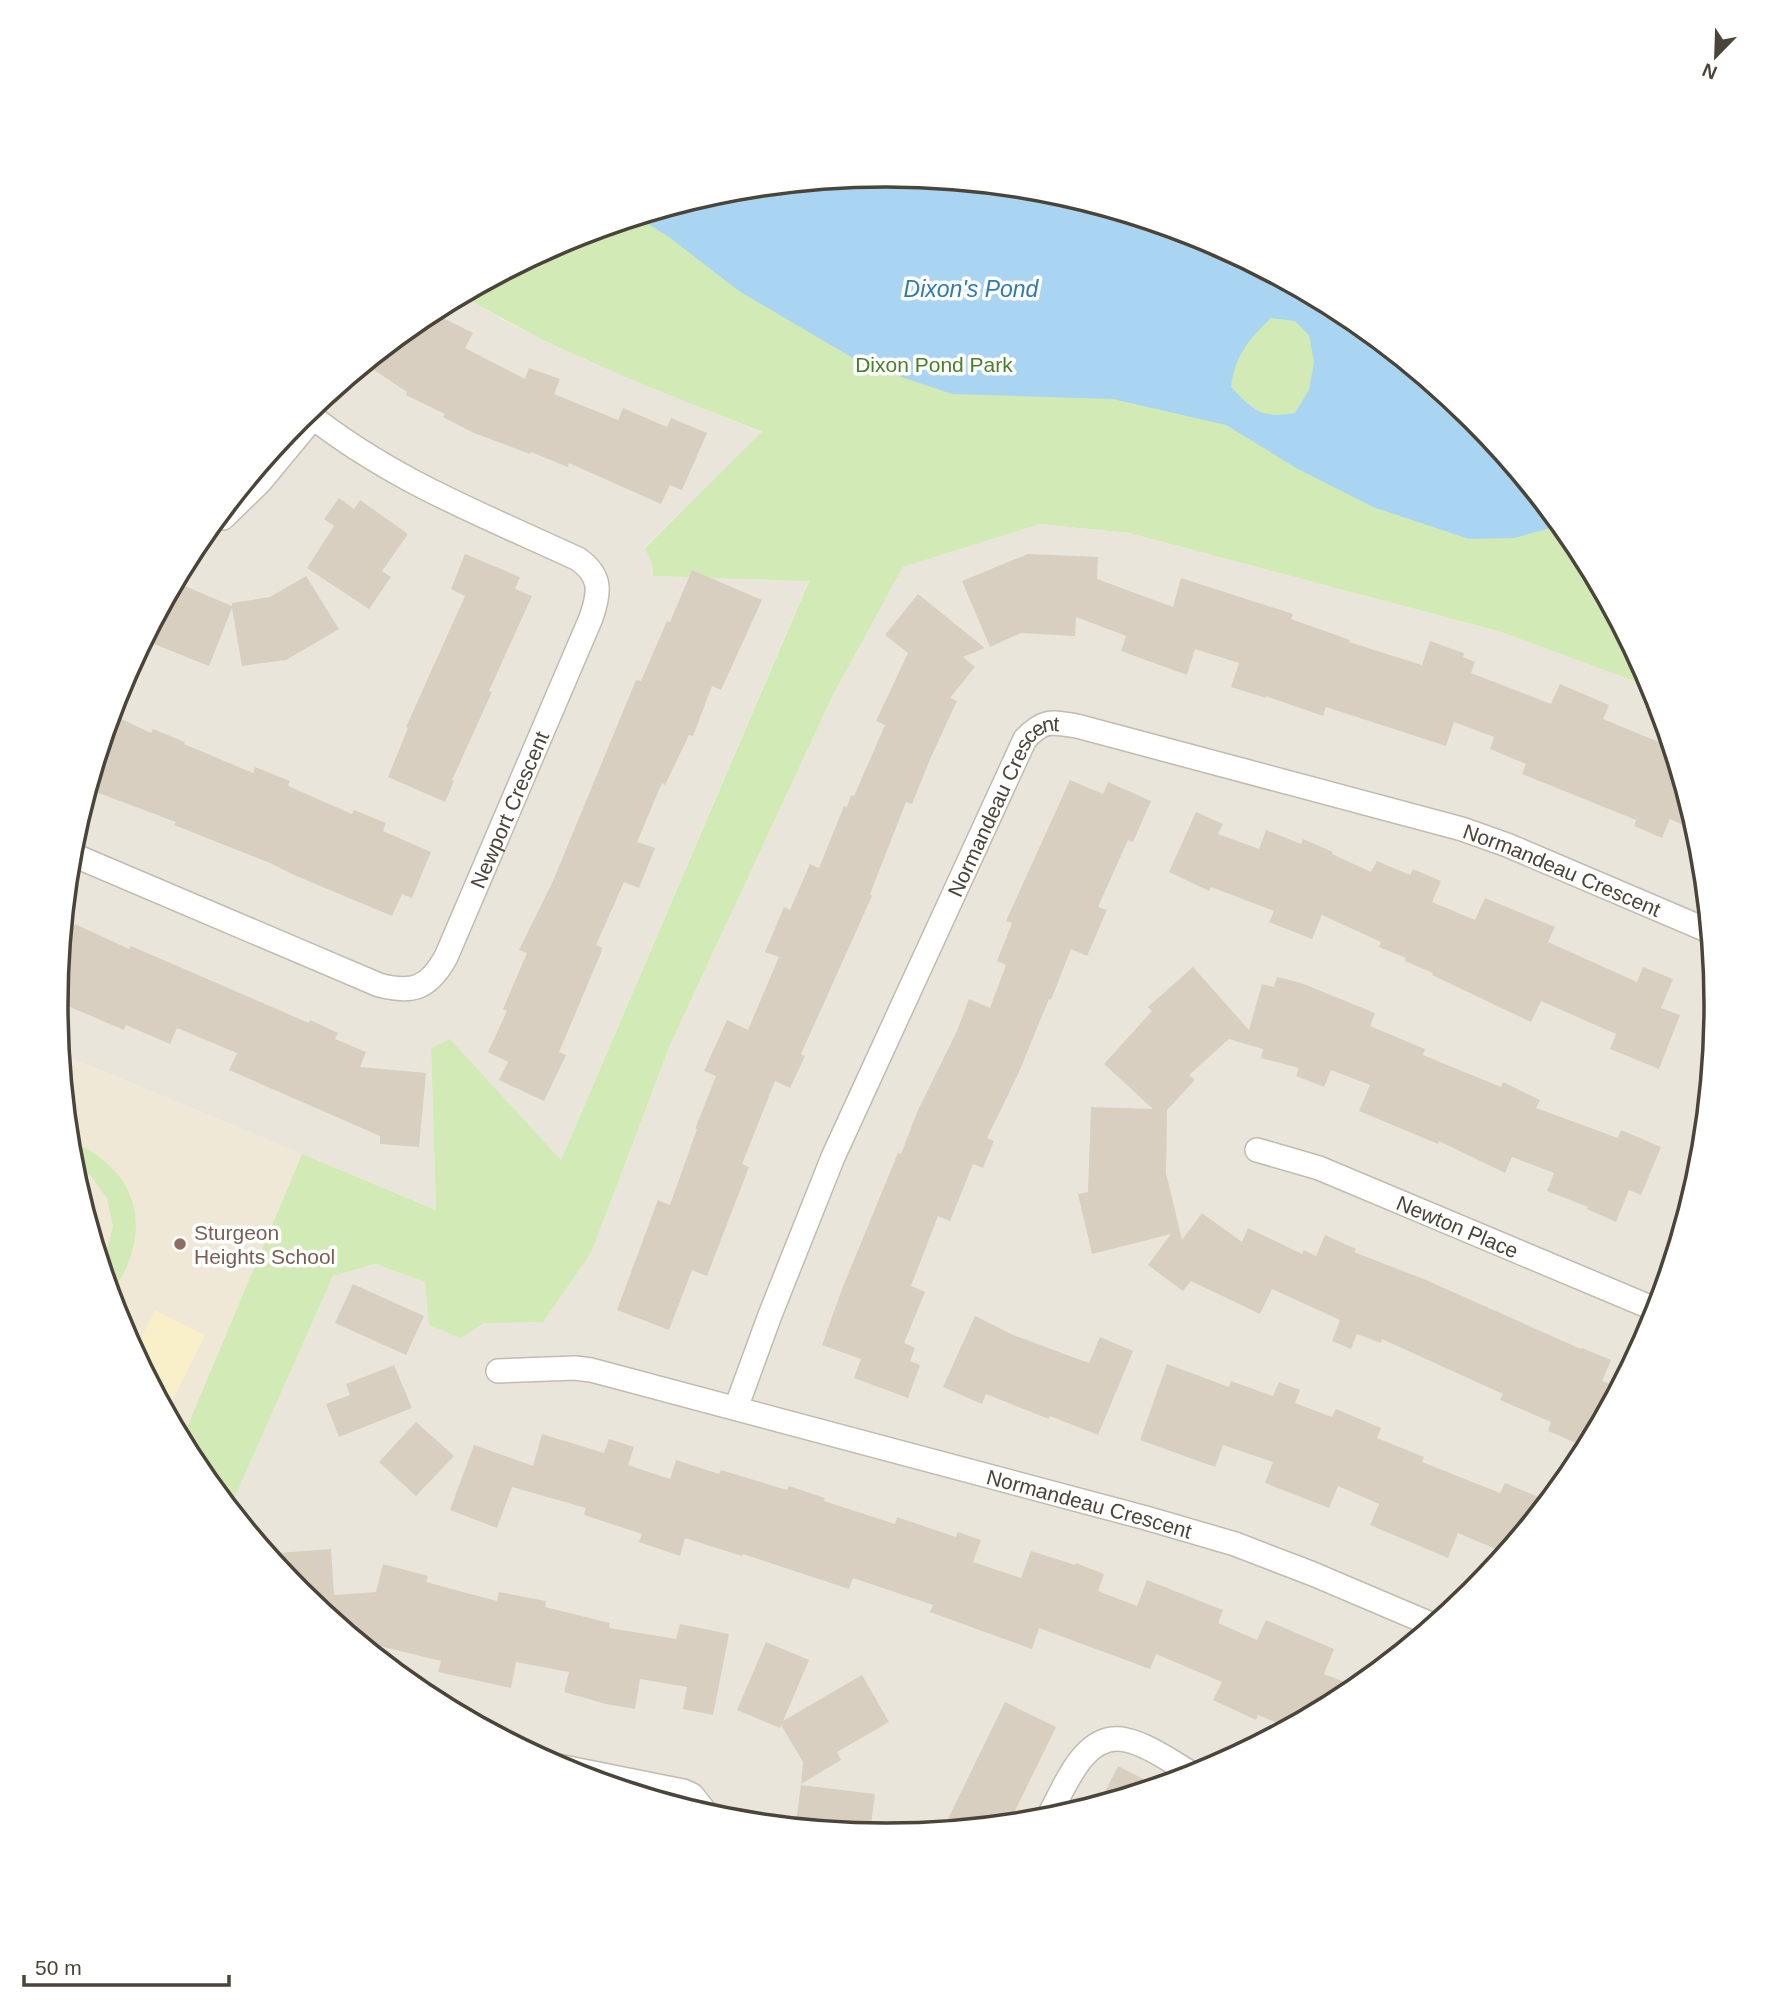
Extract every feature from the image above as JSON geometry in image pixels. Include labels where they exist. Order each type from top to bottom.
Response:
[{"type":"street","name":"Newport Crescent","points":[[82,859],[379,985],[401,990],[418,987],[425,984],[440,969],[591,618],[598,589],[588,566],[578,559],[462,508],[410,481],[358,450],[316,420]]},
{"type":"street","name":"Newport Crescent","points":[[248,493],[274,463]]},
{"type":"street","name":"Normandeau Crescent","points":[[736,1408],[774,1303],[833,1157],[1025,739],[1037,726],[1053,723],[1077,726],[1462,829],[1507,845],[1700,928]]},
{"type":"street","name":"Newton Place","points":[[1257,1150],[1319,1168],[1646,1306]]},
{"type":"street","name":"Normandeau Crescent","points":[[498,1371],[575,1368],[591,1370],[736,1408],[1235,1544],[1302,1569],[1424,1621]]},
{"type":"street","points":[[1055,1805],[1088,1750],[1109,1740],[1124,1739],[1135,1743],[1180,1768]]},
{"type":"street","points":[[623,1779],[683,1791],[696,1800]]},
{"type":"shaded area","points":[[471,301],[503,320],[593,363],[763,433],[645,547],[652,564],[653,576],[809,580],[561,1160],[450,1040],[431,1048],[436,1210],[70,1058],[70,952],[75,898],[96,793],[130,692],[178,596],[237,507],[308,427],[388,356]]},
{"type":"shaded area","points":[[1040,524],[1129,533],[1498,631],[1637,682],[1676,793],[1688,845],[1697,898],[1704,1005],[1697,1112],[1688,1165],[1676,1217],[1642,1318],[1594,1414],[1566,1459],[1535,1503],[1464,1583],[1384,1654],[1340,1685],[1295,1713],[1199,1761],[1098,1795],[1046,1807],[993,1816],[886,1823],[779,1816],[674,1795],[573,1761],[524,1738],[477,1713],[388,1654],[308,1583],[234,1499],[333,1276],[375,1264],[425,1282],[430,1325],[592,1251],[670,1045],[833,695],[903,567]]},
{"type":"shaded area","name":"Sturgeon Heights School","points":[[70,1058],[302,1154],[187,1428],[130,1318],[112,1268],[84,1165]]},
{"type":"green space","name":"Dixon Pond Park","points":[[886,187],[993,194],[1098,215],[1149,231],[1199,249],[1295,297],[1384,356],[1425,390],[1501,466],[1535,507],[1594,596],[1637,682],[1498,631],[1129,533],[1040,524],[903,567],[833,695],[670,1045],[592,1251],[543,1322],[484,1323],[461,1338],[429,1325],[425,1282],[375,1264],[333,1276],[234,1499],[187,1428],[302,1154],[436,1210],[431,1048],[450,1039],[561,1160],[809,581],[653,576],[652,564],[645,548],[762,432],[647,386],[498,316],[471,300],[573,249],[674,215],[779,194]]},
{"type":"green space","points":[[81,1146],[103,1160],[116,1173],[133,1203],[135,1240],[117,1283],[107,1252],[113,1226],[107,1198],[86,1173]]},
{"type":"sand","points":[[155,1310],[205,1335],[172,1402],[153,1367],[140,1340]]},
{"type":"water","name":"Dixon's Pond","points":[[886,187],[993,194],[1098,215],[1149,231],[1199,249],[1295,297],[1384,356],[1464,427],[1501,466],[1550,528],[1514,538],[1469,539],[1373,507],[1298,469],[1226,425],[1113,399],[952,394],[863,364],[739,291],[647,223],[726,203],[779,194]],"holes":[[[1271,318],[1295,321],[1309,335],[1314,362],[1309,390],[1295,413],[1266,414],[1252,407],[1231,387],[1240,357],[1256,333]]]},
{"type":"building","points":[[443,318],[473,333],[465,348],[525,379],[529,368],[560,379],[554,394],[618,420],[623,408],[667,427],[671,418],[707,433],[682,490],[670,485],[661,504],[569,463],[568,467],[474,433],[443,417],[445,414],[406,395],[407,392],[372,369]]},
{"type":"building","points":[[339,498],[354,509],[360,500],[408,534],[382,571],[391,577],[369,609],[307,568],[334,526],[324,519]]},
{"type":"building","points":[[465,554],[520,577],[515,589],[532,596],[489,691],[492,692],[452,780],[454,781],[445,802],[388,777],[408,728],[406,727],[465,596],[451,589]]},
{"type":"building","points":[[1028,554],[1098,557],[1097,579],[1173,607],[1181,578],[1293,614],[1291,619],[1350,640],[1349,642],[1422,665],[1430,641],[1464,653],[1463,657],[1475,662],[1471,673],[1551,704],[1560,684],[1609,705],[1603,719],[1660,743],[1683,825],[1670,819],[1662,838],[1634,826],[1636,820],[1522,774],[1526,764],[1490,749],[1494,737],[1454,722],[1446,746],[1326,707],[1323,716],[1231,687],[1239,663],[1195,649],[1187,675],[1121,651],[1126,636],[1076,617],[1075,636],[1021,633],[990,647],[962,581]]},
{"type":"building","points":[[692,570],[762,600],[721,690],[712,686],[693,736],[689,735],[665,785],[662,783],[637,842],[655,848],[639,888],[624,882],[596,945],[603,948],[559,1052],[566,1055],[544,1101],[499,1080],[508,1062],[488,1052],[507,1011],[503,1009],[527,953],[519,950],[553,881],[636,680],[641,681]]},
{"type":"building","points":[[306,576],[339,629],[286,660],[242,666],[232,608],[209,666],[153,644],[184,586],[232,606],[232,603],[270,597]]},
{"type":"building","points":[[918,594],[985,648],[963,657],[975,667],[950,698],[957,701],[912,804],[906,802],[870,894],[872,896],[801,1054],[805,1056],[790,1088],[775,1081],[742,1164],[749,1167],[707,1276],[692,1270],[669,1330],[617,1310],[658,1200],[670,1205],[716,1076],[704,1071],[727,1020],[748,1030],[779,957],[765,952],[784,907],[790,910],[810,864],[819,868],[844,806],[847,807],[851,795],[854,796],[885,725],[876,721],[908,653],[885,635]]},
{"type":"building","points":[[120,718],[151,733],[153,729],[185,742],[184,744],[253,773],[255,767],[290,781],[288,786],[352,814],[354,810],[386,823],[383,831],[431,852],[412,898],[402,894],[392,916],[174,825],[176,822],[96,792]]},
{"type":"building","points":[[1070,780],[1103,794],[1108,782],[1151,801],[1133,842],[1128,840],[1098,907],[1107,910],[1087,956],[1071,949],[1019,1072],[987,1138],[994,1141],[983,1168],[973,1164],[950,1221],[938,1216],[911,1286],[925,1292],[904,1343],[915,1348],[910,1361],[920,1365],[908,1398],[854,1378],[861,1359],[822,1345],[898,1153],[901,1154],[918,1110],[957,1031],[969,999],[990,1008],[1006,965],[997,961],[1012,923],[1006,921]]},
{"type":"building","points":[[1196,812],[1223,824],[1218,834],[1259,849],[1266,830],[1301,844],[1303,839],[1371,872],[1377,861],[1410,875],[1413,869],[1441,881],[1432,902],[1475,920],[1485,898],[1555,927],[1548,942],[1637,982],[1643,967],[1673,979],[1661,1008],[1680,1015],[1659,1069],[1610,1049],[1616,1034],[1541,1001],[1531,1022],[1432,975],[1433,973],[1405,961],[1406,958],[1379,947],[1381,942],[1322,915],[1312,939],[1269,922],[1274,911],[1211,887],[1209,891],[1169,872]]},
{"type":"building","points":[[75,924],[129,949],[131,946],[338,1033],[335,1039],[366,1052],[360,1067],[426,1073],[419,1147],[380,1144],[380,1136],[229,1070],[237,1053],[177,1028],[170,1044],[126,1025],[124,1030],[68,1006],[72,931]]},
{"type":"building","points":[[1193,967],[1249,1030],[1262,984],[1274,987],[1277,977],[1301,983],[1375,1013],[1370,1026],[1425,1049],[1423,1055],[1501,1087],[1503,1082],[1540,1100],[1536,1108],[1618,1138],[1621,1130],[1661,1147],[1641,1195],[1629,1190],[1616,1222],[1587,1209],[1588,1207],[1547,1191],[1554,1173],[1512,1157],[1505,1173],[1439,1141],[1438,1144],[1359,1111],[1370,1085],[1331,1070],[1324,1087],[1296,1076],[1299,1068],[1261,1058],[1263,1049],[1229,1039],[1189,1075],[1195,1080],[1167,1110],[1166,1173],[1182,1240],[1202,1213],[1242,1242],[1248,1228],[1302,1254],[1304,1250],[1316,1256],[1325,1235],[1356,1249],[1354,1252],[1611,1360],[1602,1381],[1610,1384],[1576,1443],[1548,1431],[1551,1422],[1500,1400],[1503,1394],[1382,1339],[1381,1343],[1357,1334],[1351,1349],[1332,1341],[1340,1320],[1272,1289],[1260,1314],[1191,1281],[1183,1291],[1148,1265],[1171,1234],[1092,1254],[1078,1194],[1088,1192],[1091,1107],[1153,1109],[1104,1064],[1152,1011],[1148,1007]]},
{"type":"building","points":[[353,1284],[424,1316],[406,1355],[335,1323]]},
{"type":"building","points":[[975,1316],[1013,1335],[1089,1363],[1100,1337],[1133,1351],[1098,1435],[986,1394],[982,1404],[943,1387]]},
{"type":"building","points":[[1167,1364],[1229,1387],[1231,1381],[1273,1396],[1279,1382],[1300,1390],[1295,1403],[1332,1417],[1336,1409],[1381,1428],[1377,1438],[1424,1457],[1422,1462],[1500,1493],[1505,1483],[1539,1497],[1496,1549],[1458,1533],[1448,1558],[1370,1525],[1379,1504],[1338,1486],[1329,1508],[1265,1483],[1273,1462],[1223,1445],[1215,1467],[1140,1440]]},
{"type":"building","points":[[394,1365],[412,1408],[339,1437],[326,1404],[350,1395],[346,1384]]},
{"type":"building","points":[[416,1422],[454,1456],[416,1496],[379,1462]]},
{"type":"building","points":[[542,1434],[604,1453],[609,1439],[634,1447],[628,1465],[670,1479],[676,1460],[719,1474],[721,1470],[787,1490],[789,1486],[825,1498],[824,1501],[895,1524],[897,1517],[956,1537],[958,1532],[981,1540],[973,1562],[1021,1578],[1031,1551],[1104,1574],[1098,1591],[1137,1606],[1147,1580],[1223,1610],[1218,1623],[1257,1640],[1266,1620],[1334,1649],[1324,1674],[1344,1682],[1277,1723],[1258,1715],[1256,1720],[1213,1700],[1222,1682],[1156,1654],[1150,1669],[1039,1628],[1032,1649],[930,1612],[933,1605],[853,1578],[849,1589],[685,1538],[680,1556],[639,1542],[642,1534],[584,1515],[586,1508],[512,1487],[497,1528],[450,1510],[474,1445],[533,1466]]},
{"type":"building","points":[[331,1549],[334,1595],[376,1592],[383,1564],[428,1576],[426,1582],[497,1601],[499,1592],[546,1601],[545,1607],[610,1623],[609,1628],[676,1639],[680,1624],[729,1634],[713,1715],[683,1709],[687,1687],[640,1679],[635,1709],[564,1692],[569,1672],[516,1662],[511,1688],[438,1672],[441,1661],[378,1646],[347,1620],[279,1553]]},
{"type":"building","points":[[766,1642],[809,1660],[783,1721],[862,1675],[889,1722],[837,1752],[841,1760],[801,1784],[803,1762],[781,1725],[780,1728],[737,1710]]},
{"type":"building","points":[[1005,1702],[1056,1727],[1014,1812],[947,1820]]},
{"type":"building","points":[[1118,1766],[1145,1780],[1105,1793]]},
{"type":"building","points":[[801,1785],[875,1794],[871,1822],[797,1818]]},
{"type":"place","name":"Sturgeon Heights School","points":[[180,1244]]}]
